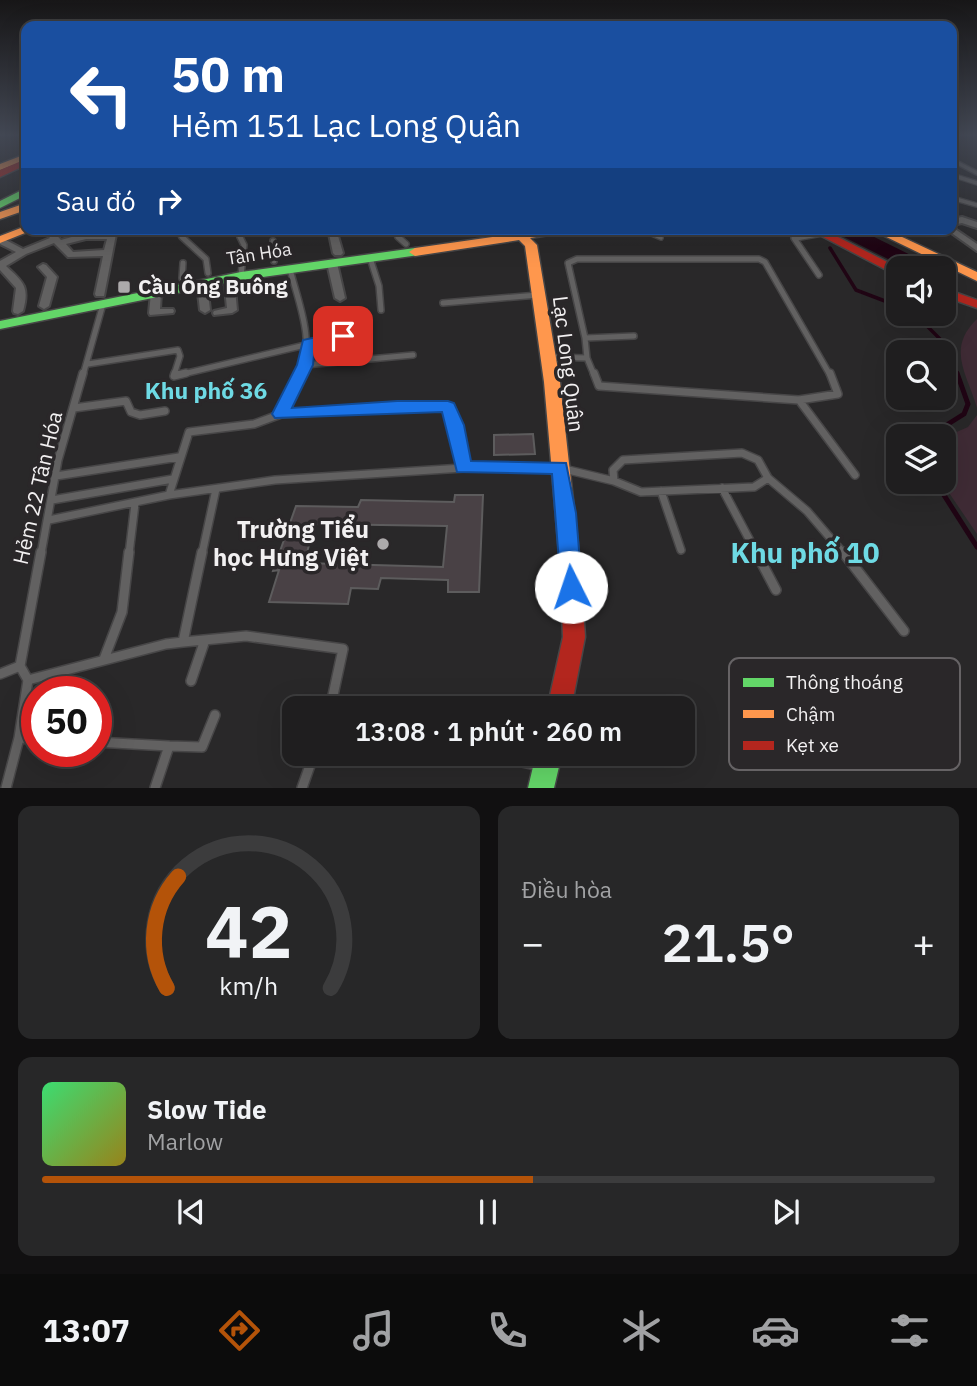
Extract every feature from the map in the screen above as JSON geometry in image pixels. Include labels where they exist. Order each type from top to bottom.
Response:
[{"type":"main road","points":[[0,199],[21,190]]},
{"type":"main road","points":[[0,205],[21,191]]},
{"type":"main road","points":[[0,216],[21,208]]},
{"type":"main road","points":[[0,240],[21,231]]},
{"type":"main road","name":"Tân Hóa","points":[[0,316],[44,306],[156,293],[205,278],[290,269],[405,244],[490,235]]},
{"type":"main road","name":"Tân Hóa","points":[[237,273],[274,261],[370,258],[502,235]]},
{"type":"main road","name":"Lạc Long Quân","points":[[522,235],[531,245],[548,357],[566,513],[574,636],[562,696]]},
{"type":"main road","points":[[824,235],[886,266]]},
{"type":"main road","points":[[888,235],[977,277]]},
{"type":"main road","name":"Tân Hóa","points":[[0,325],[102,299],[183,270],[205,278]]},
{"type":"main road","points":[[956,297],[977,304]]},
{"type":"main road","points":[[541,788],[546,766]]},
{"type":"street","points":[[957,221],[977,225]]},
{"type":"street","points":[[957,234],[977,248]]},
{"type":"street","points":[[52,235],[71,256],[108,253]]},
{"type":"street","points":[[18,312],[23,298],[19,284],[12,272],[1,265],[23,252],[57,241],[93,235]]},
{"type":"street","points":[[102,299],[112,235]]},
{"type":"street","points":[[333,235],[340,304]]},
{"type":"street","points":[[0,240],[23,252]]},
{"type":"street","points":[[43,267],[52,278],[44,306]]},
{"type":"street","points":[[205,278],[208,311],[232,310],[237,273]]},
{"type":"street","points":[[156,293],[154,313],[169,310]]},
{"type":"lane","points":[[957,177],[977,183]]},
{"type":"lane","points":[[957,199],[977,205]]},
{"type":"lane","points":[[237,273],[244,245],[238,235]]},
{"type":"lane","points":[[397,235],[405,244]]},
{"type":"lane","points":[[656,235],[662,237]]},
{"type":"lane","points":[[806,235],[793,238],[819,275]]},
{"type":"lane","points":[[181,236],[206,259],[205,278]]},
{"type":"lane","points":[[273,242],[274,261]]},
{"type":"lane","points":[[370,258],[379,286],[381,310]]},
{"type":"lane","points":[[577,259],[759,259],[765,262],[830,374],[838,394],[800,400],[599,386],[587,358],[568,262],[577,259]]},
{"type":"lane","points":[[281,414],[305,365],[308,343],[290,269]]},
{"type":"lane","points":[[443,303],[538,295]]},
{"type":"lane","name":"Hẻm 22 Tân Hóa","points":[[20,666],[56,476],[88,364],[102,299]]},
{"type":"lane","points":[[88,364],[178,350],[180,356],[174,376],[343,336],[340,304]]},
{"type":"lane","points":[[585,338],[634,336]]},
{"type":"lane","points":[[305,365],[413,355]]},
{"type":"lane","points":[[548,357],[587,358]]},
{"type":"lane","points":[[800,400],[855,475]]},
{"type":"lane","points":[[74,408],[126,401],[131,412],[140,415],[165,411]]},
{"type":"lane","points":[[169,495],[178,457],[189,432],[254,424],[281,414],[397,407],[448,407],[456,425],[463,468]]},
{"type":"lane","points":[[614,481],[613,470],[623,460],[742,453],[758,460],[768,478],[797,498],[826,530],[904,632]]},
{"type":"lane","points":[[56,476],[178,457]]},
{"type":"lane","points":[[49,520],[169,495],[275,480],[463,468],[560,468],[614,481],[641,492],[754,487],[768,478]]},
{"type":"lane","points":[[52,500],[173,479]]},
{"type":"lane","points":[[722,488],[776,590]]},
{"type":"lane","points":[[183,642],[216,489]]},
{"type":"lane","points":[[661,491],[681,550]]},
{"type":"lane","points":[[104,659],[122,612],[135,503]]},
{"type":"lane","points":[[42,676],[183,642],[246,636],[343,649],[333,696]]},
{"type":"lane","points":[[191,681],[205,640]]},
{"type":"lane","points":[[0,674],[20,666],[26,676]]},
{"type":"lane","points":[[112,743],[202,747],[215,715]]},
{"type":"lane","points":[[6,788],[21,725]]},
{"type":"lane","points":[[155,788],[169,746]]},
{"type":"lane","points":[[302,788],[310,766]]},
{"type":"shaded area","points":[[840,235],[870,235],[913,256],[886,258]]},
{"type":"shaded area","points":[[977,319],[977,408],[964,372],[961,351],[968,330]]},
{"type":"shaded area","points":[[977,415],[977,534],[950,494],[956,494],[956,432],[968,427]]},
{"type":"building","points":[[533,434],[535,454],[494,455],[494,435]]},
{"type":"building","points":[[455,495],[483,495],[479,592],[448,592],[448,580],[381,578],[378,589],[351,588],[348,604],[269,602],[279,570],[273,571],[296,506],[358,507],[361,500],[454,502]],"holes":[[[315,524],[447,526],[443,567],[304,563]]]},
{"type":"waterway","points":[[830,248],[856,290],[886,301]]},
{"type":"waterway","points":[[927,326],[947,346],[957,375]]},
{"type":"waterway","points":[[948,424],[964,414],[968,404],[957,373]]},
{"type":"waterway","points":[[943,494],[977,547]]},
{"type":"traffic: fast","points":[[0,205],[21,194]]},
{"type":"traffic: fast","points":[[0,325],[241,276],[415,252]]},
{"type":"traffic: fast","points":[[541,788],[546,766]]},
{"type":"traffic: slow","points":[[0,216],[21,208]]},
{"type":"traffic: slow","points":[[0,240],[21,231]]},
{"type":"traffic: slow","points":[[520,235],[531,245],[552,382],[570,563]]},
{"type":"traffic: slow","points":[[415,252],[528,235]]},
{"type":"traffic: slow","points":[[888,235],[977,277]]},
{"type":"traffic: jam","points":[[0,174],[5,172]]},
{"type":"traffic: jam","points":[[825,235],[886,266]]},
{"type":"traffic: jam","points":[[956,297],[977,304]]},
{"type":"traffic: jam","points":[[562,696],[574,637],[570,563]]},
{"type":"place","name":"Cầu Ông Buông","points":[[124,287]]},
{"type":"place","name":"Trường Tiểu học Hưng Việt","points":[[383,544]]},
{"type":"district","name":"Khu phố 36","points":[[206,391]]},
{"type":"district","name":"Khu phố 10","points":[[805,553]]},
{"type":"route","points":[[343,336],[308,343],[305,365],[281,414],[397,407],[448,407],[456,425],[463,468],[560,468],[571,587]]}]
